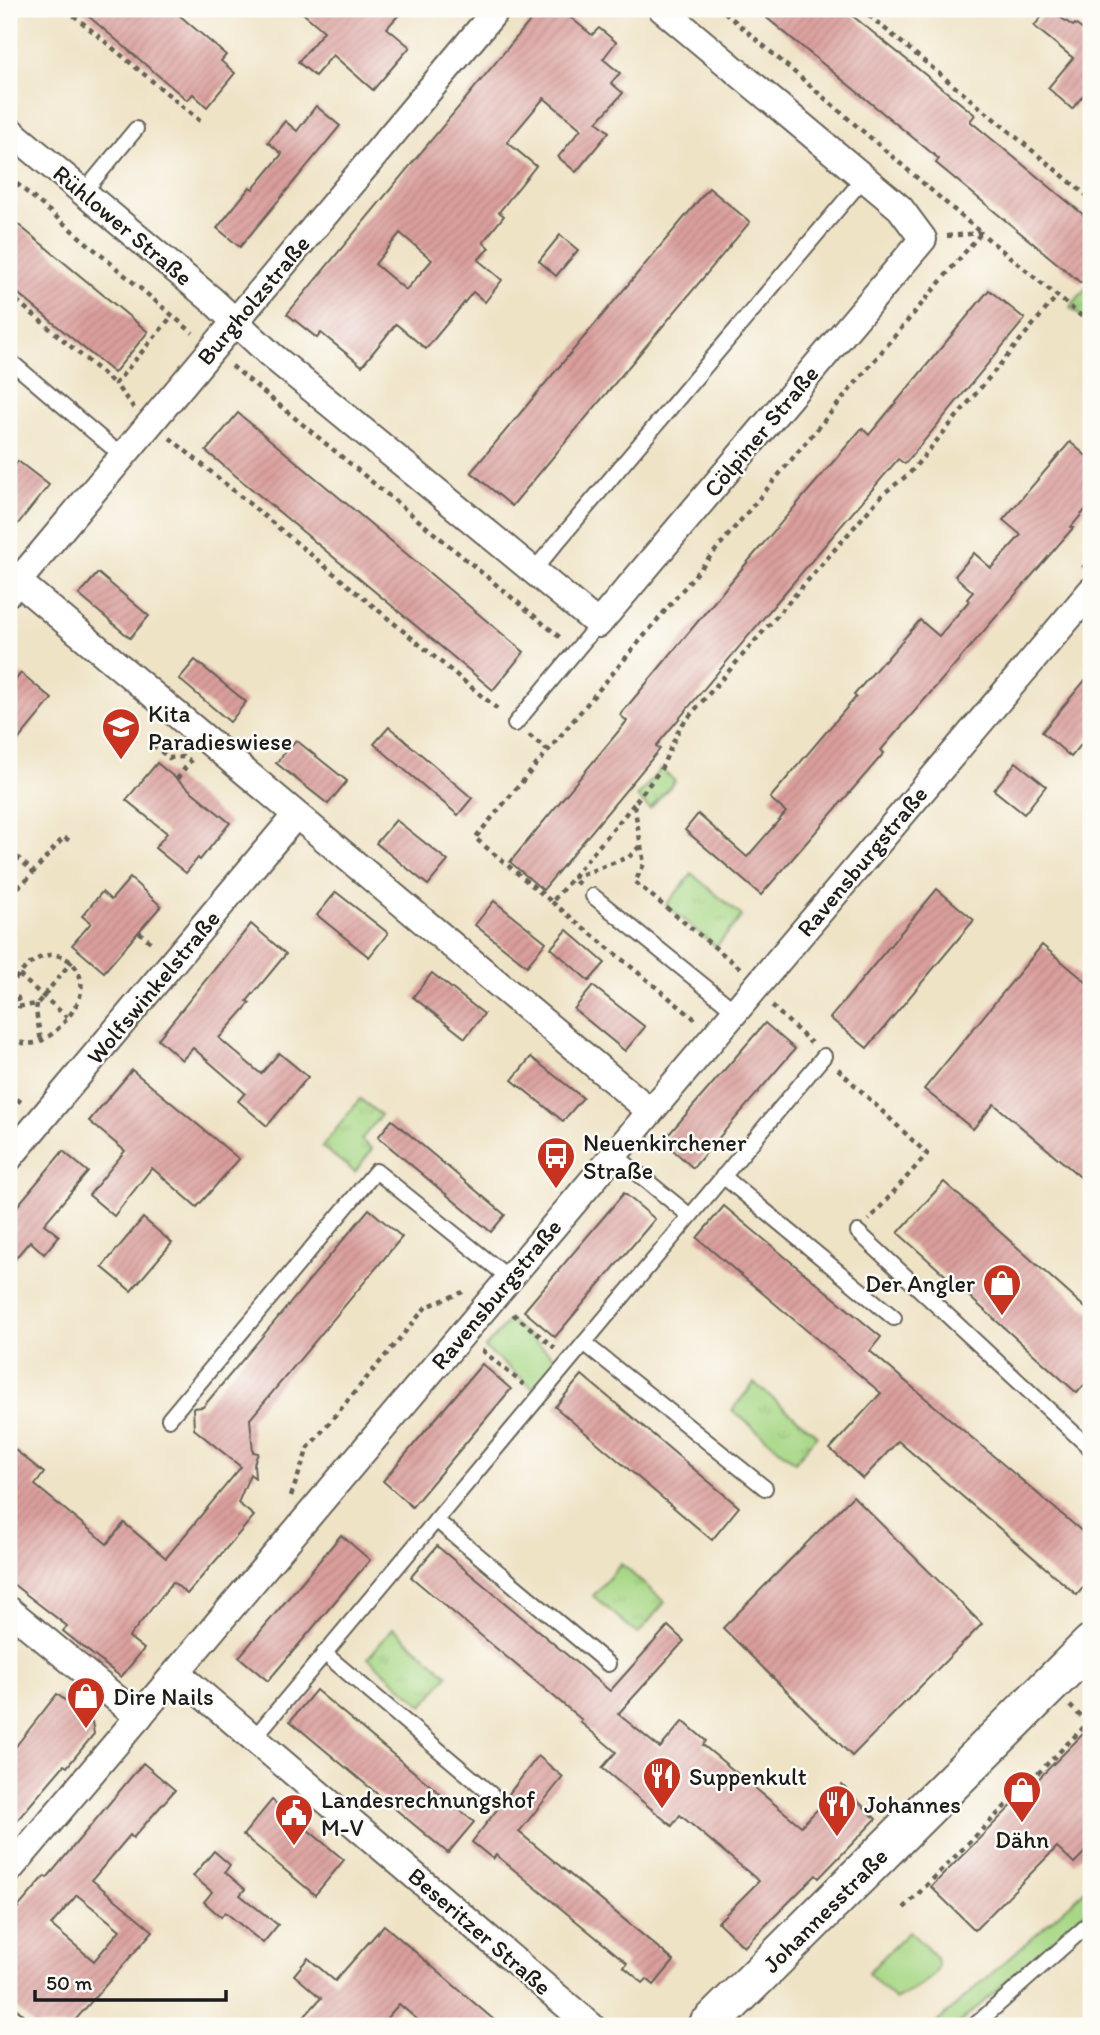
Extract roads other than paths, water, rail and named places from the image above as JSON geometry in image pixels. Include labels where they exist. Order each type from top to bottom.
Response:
[{"type":"main road","name":"Johannesstraße","points":[[708,2026],[1091,1644]]},
{"type":"street","name":"Burgholzstraße","points":[[12,583],[497,9]]},
{"type":"street","points":[[662,9],[863,179]]},
{"type":"street","name":"Rühlower Straße","points":[[9,130],[235,322]]},
{"type":"street","name":"Cölpiner Straße","points":[[598,624],[923,239],[900,208],[863,179]]},
{"type":"street","points":[[235,322],[271,355],[598,624]]},
{"type":"street","points":[[12,583],[296,815],[650,1111]]},
{"type":"street","name":"Ravensburgstraße","points":[[9,1870],[735,1011],[747,979],[1091,591]]},
{"type":"street","name":"Wolfswinkelstraße","points":[[9,1158],[296,815]]},
{"type":"street","points":[[9,1610],[139,1717]]},
{"type":"street","name":"Beseritzer Straße","points":[[177,1672],[591,2026]]},
{"type":"lane","points":[[83,192],[136,129]]},
{"type":"lane","points":[[533,571],[863,179]]},
{"type":"lane","points":[[9,360],[122,456]]},
{"type":"lane","points":[[515,724],[598,624]]},
{"type":"lane","points":[[593,896],[735,1011]]},
{"type":"lane","points":[[254,1738],[824,1056]]},
{"type":"lane","points":[[614,1154],[690,1216]]},
{"type":"lane","points":[[169,1419],[376,1171],[501,1288]]},
{"type":"lane","points":[[723,1176],[894,1318]]},
{"type":"lane","points":[[858,1232],[1091,1449]]},
{"type":"lane","points":[[584,1343],[765,1488]]},
{"type":"lane","points":[[436,1520],[608,1664]]},
{"type":"lane","points":[[324,1653],[492,1796]]},
{"type":"lane","points":[[974,2026],[1091,1922]]},
{"type":"lane","points":[[9,2014],[23,2026]]},
{"type":"place","name":"Kita Paradieswiese","points":[[121,761]]},
{"type":"place","name":"Neuenkirchener Straße","points":[[556,1190]]},
{"type":"place","name":"Der Angler","points":[[1002,1317]]},
{"type":"place","name":"Dire Nails","points":[[86,1730]]},
{"type":"place","name":"Suppenkult","points":[[662,1810]]},
{"type":"place","name":"Dähn","points":[[1022,1824]]},
{"type":"place","name":"Johannes","points":[[837,1838]]},
{"type":"place","name":"Landesrechnungshof M-V","points":[[294,1847]]}]
